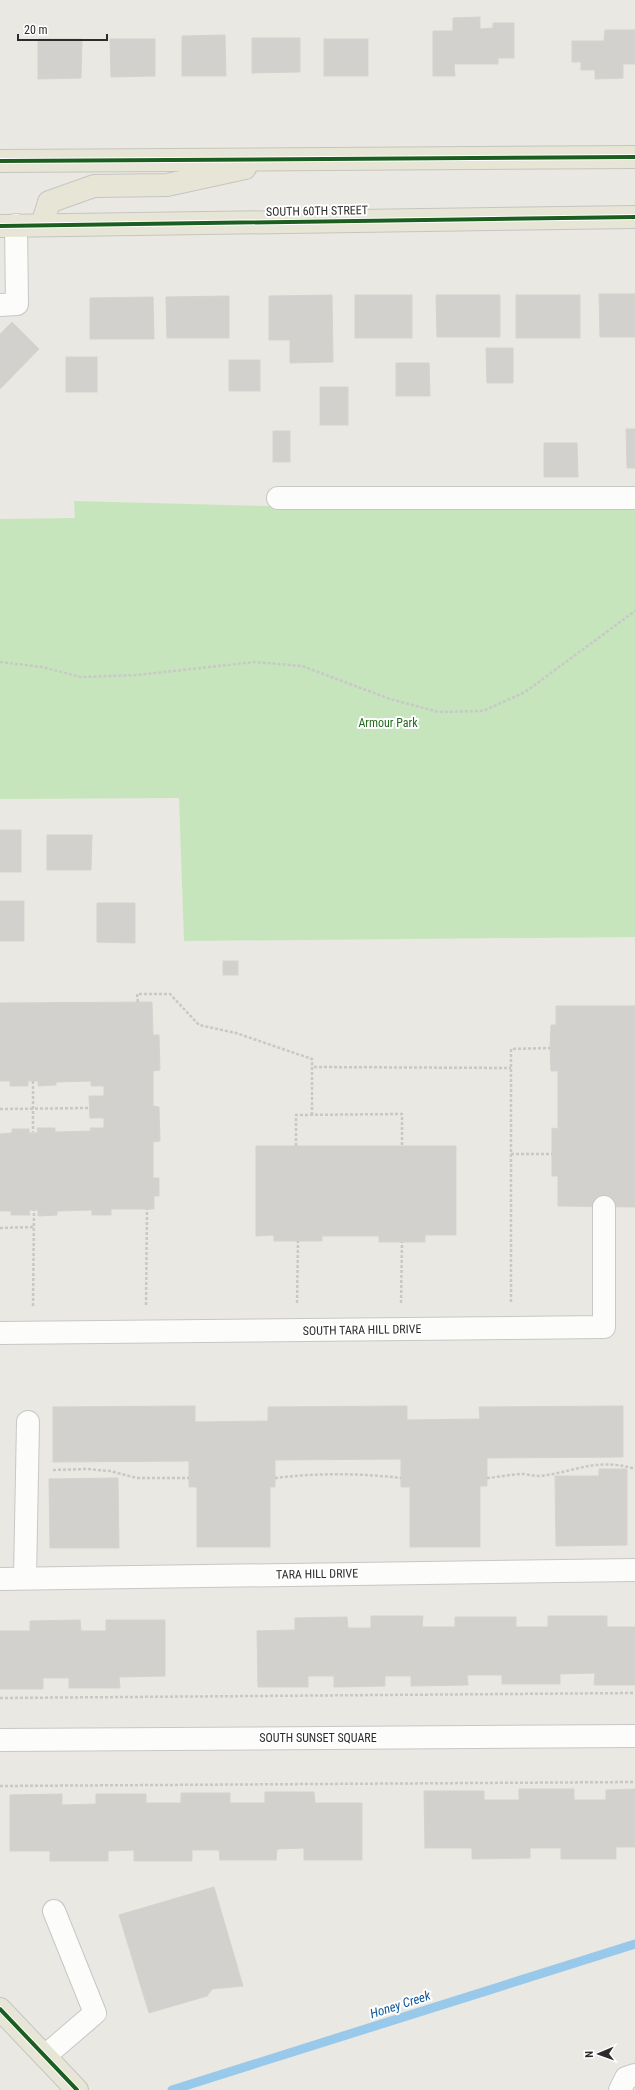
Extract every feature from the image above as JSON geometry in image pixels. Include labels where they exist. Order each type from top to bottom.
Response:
[{"type":"main road","points":[[0,161],[635,157]]},
{"type":"main road","points":[[42,225],[49,202],[94,186],[167,184],[291,158]]},
{"type":"main road","name":"SOUTH 60TH STREET","points":[[8,226],[635,217]]},
{"type":"main road","points":[[0,2009],[77,2090]]},
{"type":"lane","points":[[0,305],[17,304],[8,226]]},
{"type":"lane","points":[[278,498],[635,498]]},
{"type":"lane","name":"SOUTH TARA HILL DRIVE","points":[[0,1333],[604,1327],[604,1207]]},
{"type":"lane","points":[[25,1578],[28,1422]]},
{"type":"lane","name":"TARA HILL DRIVE","points":[[0,1579],[635,1570]]},
{"type":"lane","name":"SOUTH SUNSET SQUARE","points":[[0,1740],[635,1736]]},
{"type":"lane","points":[[45,2056],[95,2013],[54,1911]]},
{"type":"lane","points":[[620,2090],[626,2078],[635,2075]]},
{"type":"path","points":[[0,662],[42,667],[81,677],[137,675],[255,662],[302,666],[390,699],[439,712],[483,711],[525,692],[635,611]]},
{"type":"path","points":[[138,1002],[137,994],[170,994],[199,1025],[236,1033],[312,1059],[312,1115]]},
{"type":"path","points":[[511,1328],[511,1049],[550,1048]]},
{"type":"path","points":[[312,1067],[511,1068]]},
{"type":"path","points":[[33,1081],[33,1132]]},
{"type":"path","points":[[0,1109],[89,1108]]},
{"type":"path","points":[[296,1146],[296,1115],[402,1114],[402,1146]]},
{"type":"path","points":[[511,1154],[552,1154]]},
{"type":"path","points":[[145,1332],[147,1209]]},
{"type":"path","points":[[34,1210],[34,1332]]},
{"type":"path","points":[[0,1228],[33,1227]]},
{"type":"path","points":[[297,1330],[298,1241]]},
{"type":"path","points":[[400,1329],[402,1242]]},
{"type":"path","points":[[487,1478],[524,1474],[539,1476],[579,1466],[604,1464],[625,1466],[635,1469]]},
{"type":"path","points":[[27,1476],[58,1469],[87,1468],[110,1471],[137,1478],[189,1478]]},
{"type":"path","points":[[275,1478],[296,1476],[380,1475],[401,1478]]},
{"type":"path","points":[[0,1698],[635,1692]]},
{"type":"path","points":[[0,1786],[635,1782]]},
{"type":"green space","name":"Armour Park","points":[[74,501],[268,506],[635,505],[635,937],[184,941],[179,798],[0,799],[0,519],[75,518]]},
{"type":"building","points":[[480,17],[480,29],[493,28],[493,23],[514,23],[514,58],[498,58],[498,64],[454,64],[455,76],[433,76],[433,31],[453,31],[453,18]]},
{"type":"building","points":[[605,30],[635,30],[635,64],[623,64],[623,78],[595,79],[595,70],[581,70],[581,62],[572,62],[572,41],[604,41]]},
{"type":"building","points":[[225,35],[226,76],[182,76],[182,36]]},
{"type":"building","points":[[252,38],[300,38],[300,72],[252,73]]},
{"type":"building","points":[[38,39],[82,39],[81,78],[38,79]]},
{"type":"building","points":[[110,39],[155,39],[155,76],[111,77]]},
{"type":"building","points":[[324,39],[368,39],[368,76],[324,76]]},
{"type":"building","points":[[599,294],[635,294],[635,337],[600,337]]},
{"type":"building","points":[[332,295],[333,362],[290,363],[290,340],[269,340],[269,296]]},
{"type":"building","points":[[355,295],[412,295],[412,338],[355,338]]},
{"type":"building","points":[[436,295],[500,295],[500,337],[437,337]]},
{"type":"building","points":[[516,295],[580,295],[580,338],[516,338]]},
{"type":"building","points":[[229,296],[229,338],[167,338],[166,297]]},
{"type":"building","points":[[153,297],[154,339],[90,339],[90,298]]},
{"type":"building","points":[[12,322],[39,349],[0,389],[0,334]]},
{"type":"building","points":[[486,348],[513,348],[513,383],[487,383]]},
{"type":"building","points":[[66,357],[97,357],[97,392],[66,392]]},
{"type":"building","points":[[229,360],[260,360],[260,391],[229,391]]},
{"type":"building","points":[[396,363],[429,363],[430,396],[396,396]]},
{"type":"building","points":[[320,387],[348,387],[348,425],[320,425]]},
{"type":"building","points":[[626,429],[635,429],[635,468],[627,468]]},
{"type":"building","points":[[273,431],[290,431],[290,462],[273,462]]},
{"type":"building","points":[[544,443],[577,443],[578,477],[544,477]]},
{"type":"building","points":[[0,830],[21,830],[21,872],[0,872]]},
{"type":"building","points":[[47,835],[92,835],[91,870],[47,870]]},
{"type":"building","points":[[0,901],[24,901],[24,941],[0,941]]},
{"type":"building","points":[[97,903],[135,903],[135,943],[97,942]]},
{"type":"building","points":[[223,961],[238,961],[238,975],[223,975]]},
{"type":"building","points":[[152,1002],[153,1035],[159,1035],[160,1070],[153,1071],[153,1106],[159,1107],[160,1141],[153,1142],[153,1178],[159,1178],[159,1196],[154,1196],[154,1209],[111,1209],[111,1215],[92,1215],[92,1210],[57,1211],[57,1215],[38,1216],[38,1210],[29,1210],[30,1215],[11,1215],[11,1211],[0,1211],[0,1134],[12,1133],[12,1129],[29,1129],[29,1133],[38,1133],[37,1128],[55,1128],[55,1132],[91,1131],[90,1128],[104,1128],[104,1118],[90,1118],[89,1096],[104,1096],[104,1086],[91,1086],[91,1081],[56,1082],[56,1085],[38,1086],[38,1081],[28,1081],[28,1086],[10,1086],[10,1081],[0,1081],[0,1003]]},
{"type":"building","points":[[556,1006],[635,1006],[635,1207],[558,1206],[558,1176],[552,1176],[552,1128],[558,1129],[558,1071],[551,1071],[550,1048],[551,1025],[556,1025]]},
{"type":"building","points":[[256,1146],[456,1146],[456,1235],[425,1235],[425,1242],[379,1242],[379,1236],[322,1236],[322,1241],[274,1241],[274,1235],[256,1236]]},
{"type":"building","points":[[195,1406],[195,1422],[268,1421],[268,1407],[407,1406],[407,1420],[480,1419],[479,1407],[623,1406],[623,1457],[487,1458],[487,1486],[480,1486],[480,1547],[410,1547],[410,1487],[401,1487],[401,1459],[275,1460],[275,1487],[270,1487],[270,1547],[197,1547],[197,1487],[189,1487],[189,1461],[53,1462],[53,1407]]},
{"type":"building","points":[[599,1469],[627,1469],[627,1545],[556,1546],[555,1476],[599,1476]]},
{"type":"building","points":[[118,1478],[119,1548],[50,1548],[49,1479]]},
{"type":"building","points":[[371,1616],[423,1616],[422,1627],[455,1627],[455,1617],[516,1617],[516,1627],[548,1627],[548,1616],[607,1616],[607,1627],[635,1627],[635,1685],[594,1685],[595,1673],[560,1674],[560,1684],[502,1684],[502,1675],[467,1675],[468,1685],[411,1686],[411,1676],[385,1676],[385,1686],[334,1687],[334,1676],[308,1676],[308,1687],[258,1687],[257,1631],[295,1630],[295,1618],[347,1617],[348,1628],[371,1628]]},
{"type":"building","points":[[80,1620],[81,1631],[106,1631],[106,1620],[165,1620],[165,1676],[119,1677],[120,1688],[69,1688],[69,1678],[43,1678],[43,1689],[0,1689],[0,1631],[30,1631],[30,1621]]},
{"type":"building","points":[[519,1789],[574,1789],[574,1800],[606,1800],[606,1790],[635,1789],[635,1847],[616,1847],[616,1859],[561,1859],[561,1848],[530,1848],[530,1858],[472,1859],[472,1848],[425,1848],[424,1791],[484,1791],[484,1800],[519,1800]]},
{"type":"building","points":[[265,1792],[314,1792],[315,1803],[362,1803],[362,1860],[304,1860],[304,1848],[277,1849],[276,1860],[220,1860],[219,1850],[192,1850],[192,1861],[134,1861],[134,1850],[108,1851],[108,1861],[50,1861],[50,1851],[10,1851],[10,1795],[62,1794],[62,1805],[96,1804],[96,1794],[146,1794],[146,1803],[181,1803],[181,1793],[230,1793],[230,1803],[265,1803]]},
{"type":"building","points":[[214,1887],[243,1986],[212,1989],[207,1996],[149,2013],[119,1915]]},
{"type":"waterway","name":"Honey Creek","points":[[172,2090],[635,1944]]},
{"type":"cycle path","points":[[0,161],[635,157]]},
{"type":"cycle path","points":[[0,226],[635,217]]},
{"type":"cycle path","points":[[0,2009],[77,2090]]}]
